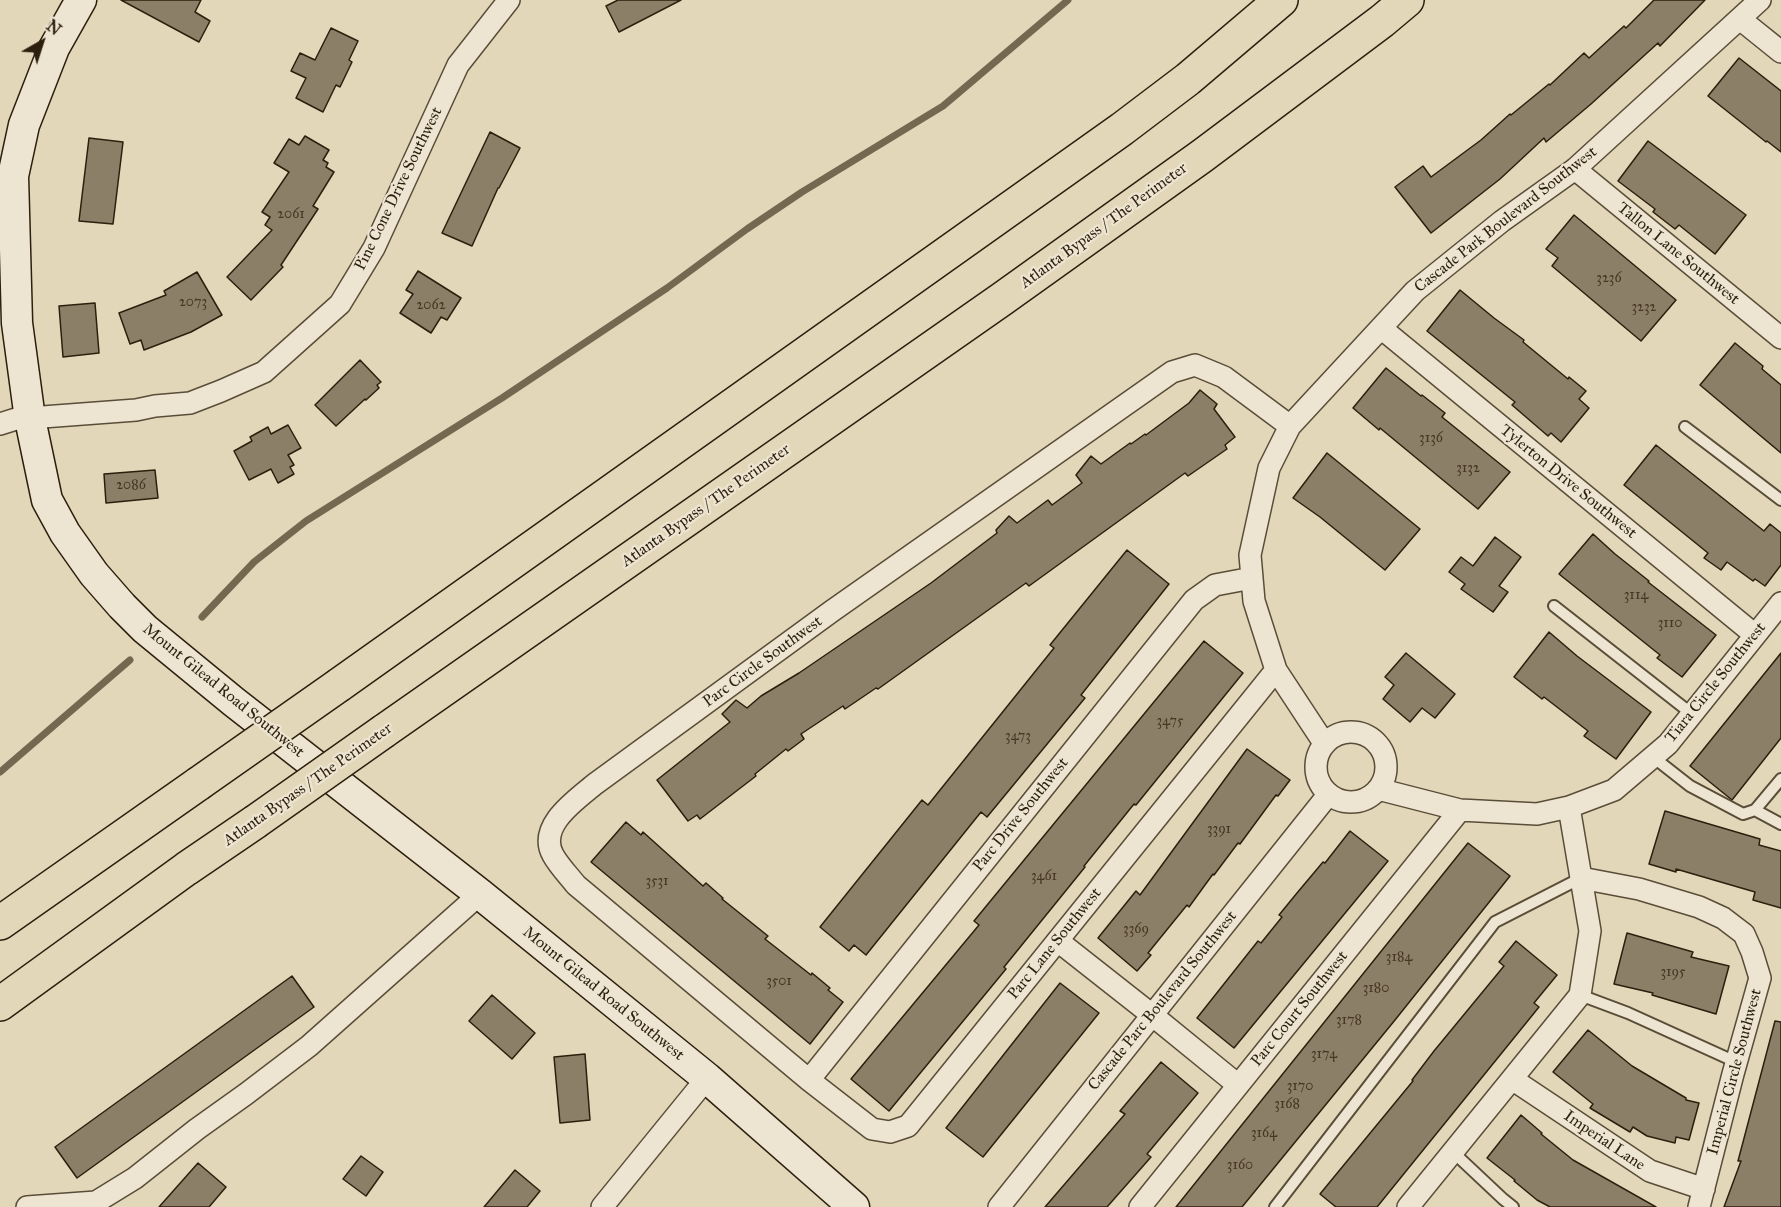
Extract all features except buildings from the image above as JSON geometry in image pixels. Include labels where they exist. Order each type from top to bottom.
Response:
[{"type":"highway","points":[[0,923],[1122,129],[1188,79],[1281,0]]},
{"type":"highway","name":"Atlanta Bypass / The Perimeter","points":[[0,1004],[177,876],[1107,224],[1221,142],[1407,0]]},
{"type":"street","name":"Mount Gilead Road Southwest","points":[[81,0],[54,48],[6,177],[17,323],[30,419],[47,500],[64,533],[94,574],[145,629],[480,894],[707,1078],[854,1207]]},
{"type":"street","name":"Pine Cone Drive Southwest","points":[[0,424],[16,419],[136,410],[190,403],[264,372],[340,304],[358,277],[374,248],[458,65],[509,0]]},
{"type":"street","name":"Cascade Park Boulevard Southwest","points":[[1290,426],[1424,284],[1502,221],[1575,169],[1760,0]]},
{"type":"street","points":[[1740,19],[1781,52]]},
{"type":"street","name":"Tallon Lane Southwest","points":[[1575,169],[1781,338]]},
{"type":"street","name":"Tylerton Drive Southwest","points":[[1381,328],[1755,635]]},
{"type":"street","name":"Parc Circle Southwest","points":[[809,1080],[576,885],[552,854],[549,840],[555,822],[567,807],[595,784],[832,611],[1172,372],[1195,365],[1224,377],[1290,426]]},
{"type":"street","points":[[1290,426],[1269,468],[1251,555],[1254,601],[1276,670],[1324,743]]},
{"type":"street","name":"Parc Drive Southwest","points":[[809,1080],[1194,600],[1215,585],[1252,578]]},
{"type":"street","name":"Tiara Circle Southwest","points":[[1378,789],[1460,810],[1537,814],[1569,807],[1614,790],[1668,744],[1781,603]]},
{"type":"street","name":"Parc Lane Southwest","points":[[809,1080],[872,1129],[890,1132],[908,1126],[1276,670]]},
{"type":"street","points":[[1350,731],[1366,735],[1373,740],[1381,748],[1384,756],[1385,773],[1378,789],[1367,798],[1355,802],[1344,802],[1328,795],[1317,779],[1318,752],[1324,743],[1341,732],[1350,731]]},
{"type":"street","name":"Cascade Parc Boulevard Southwest","points":[[999,1207],[1328,795]]},
{"type":"street","points":[[1408,1207],[1580,995],[1590,931],[1569,807]]},
{"type":"street","name":"Parc Court Southwest","points":[[1140,1207],[1460,810]]},
{"type":"street","name":"Imperial Circle Southwest","points":[[1581,878],[1639,889],[1723,918],[1744,934],[1752,952],[1761,978],[1736,1062],[1701,1198]]},
{"type":"street","points":[[27,1207],[96,1202],[135,1178],[309,1046],[480,894]]},
{"type":"street","points":[[1058,941],[1238,1085]]},
{"type":"street","points":[[602,1207],[707,1078]]},
{"type":"street","name":"Imperial Lane","points":[[1512,1079],[1650,1171],[1701,1198]]},
{"type":"lane","points":[[1685,427],[1781,500]]},
{"type":"lane","points":[[1554,606],[1692,714]]},
{"type":"lane","points":[[1653,757],[1690,786],[1743,814],[1755,810],[1781,779]]},
{"type":"lane","points":[[1755,810],[1781,824]]},
{"type":"lane","points":[[1275,1207],[1495,922],[1581,878]]},
{"type":"lane","points":[[1580,995],[1628,1013],[1736,1062]]},
{"type":"lane","points":[[1453,1152],[1513,1207]]},
{"type":"waterway","points":[[202,617],[254,562],[306,521],[502,398],[667,288],[802,192],[943,106],[1068,0]]},
{"type":"waterway","points":[[0,772],[130,660]]}]
